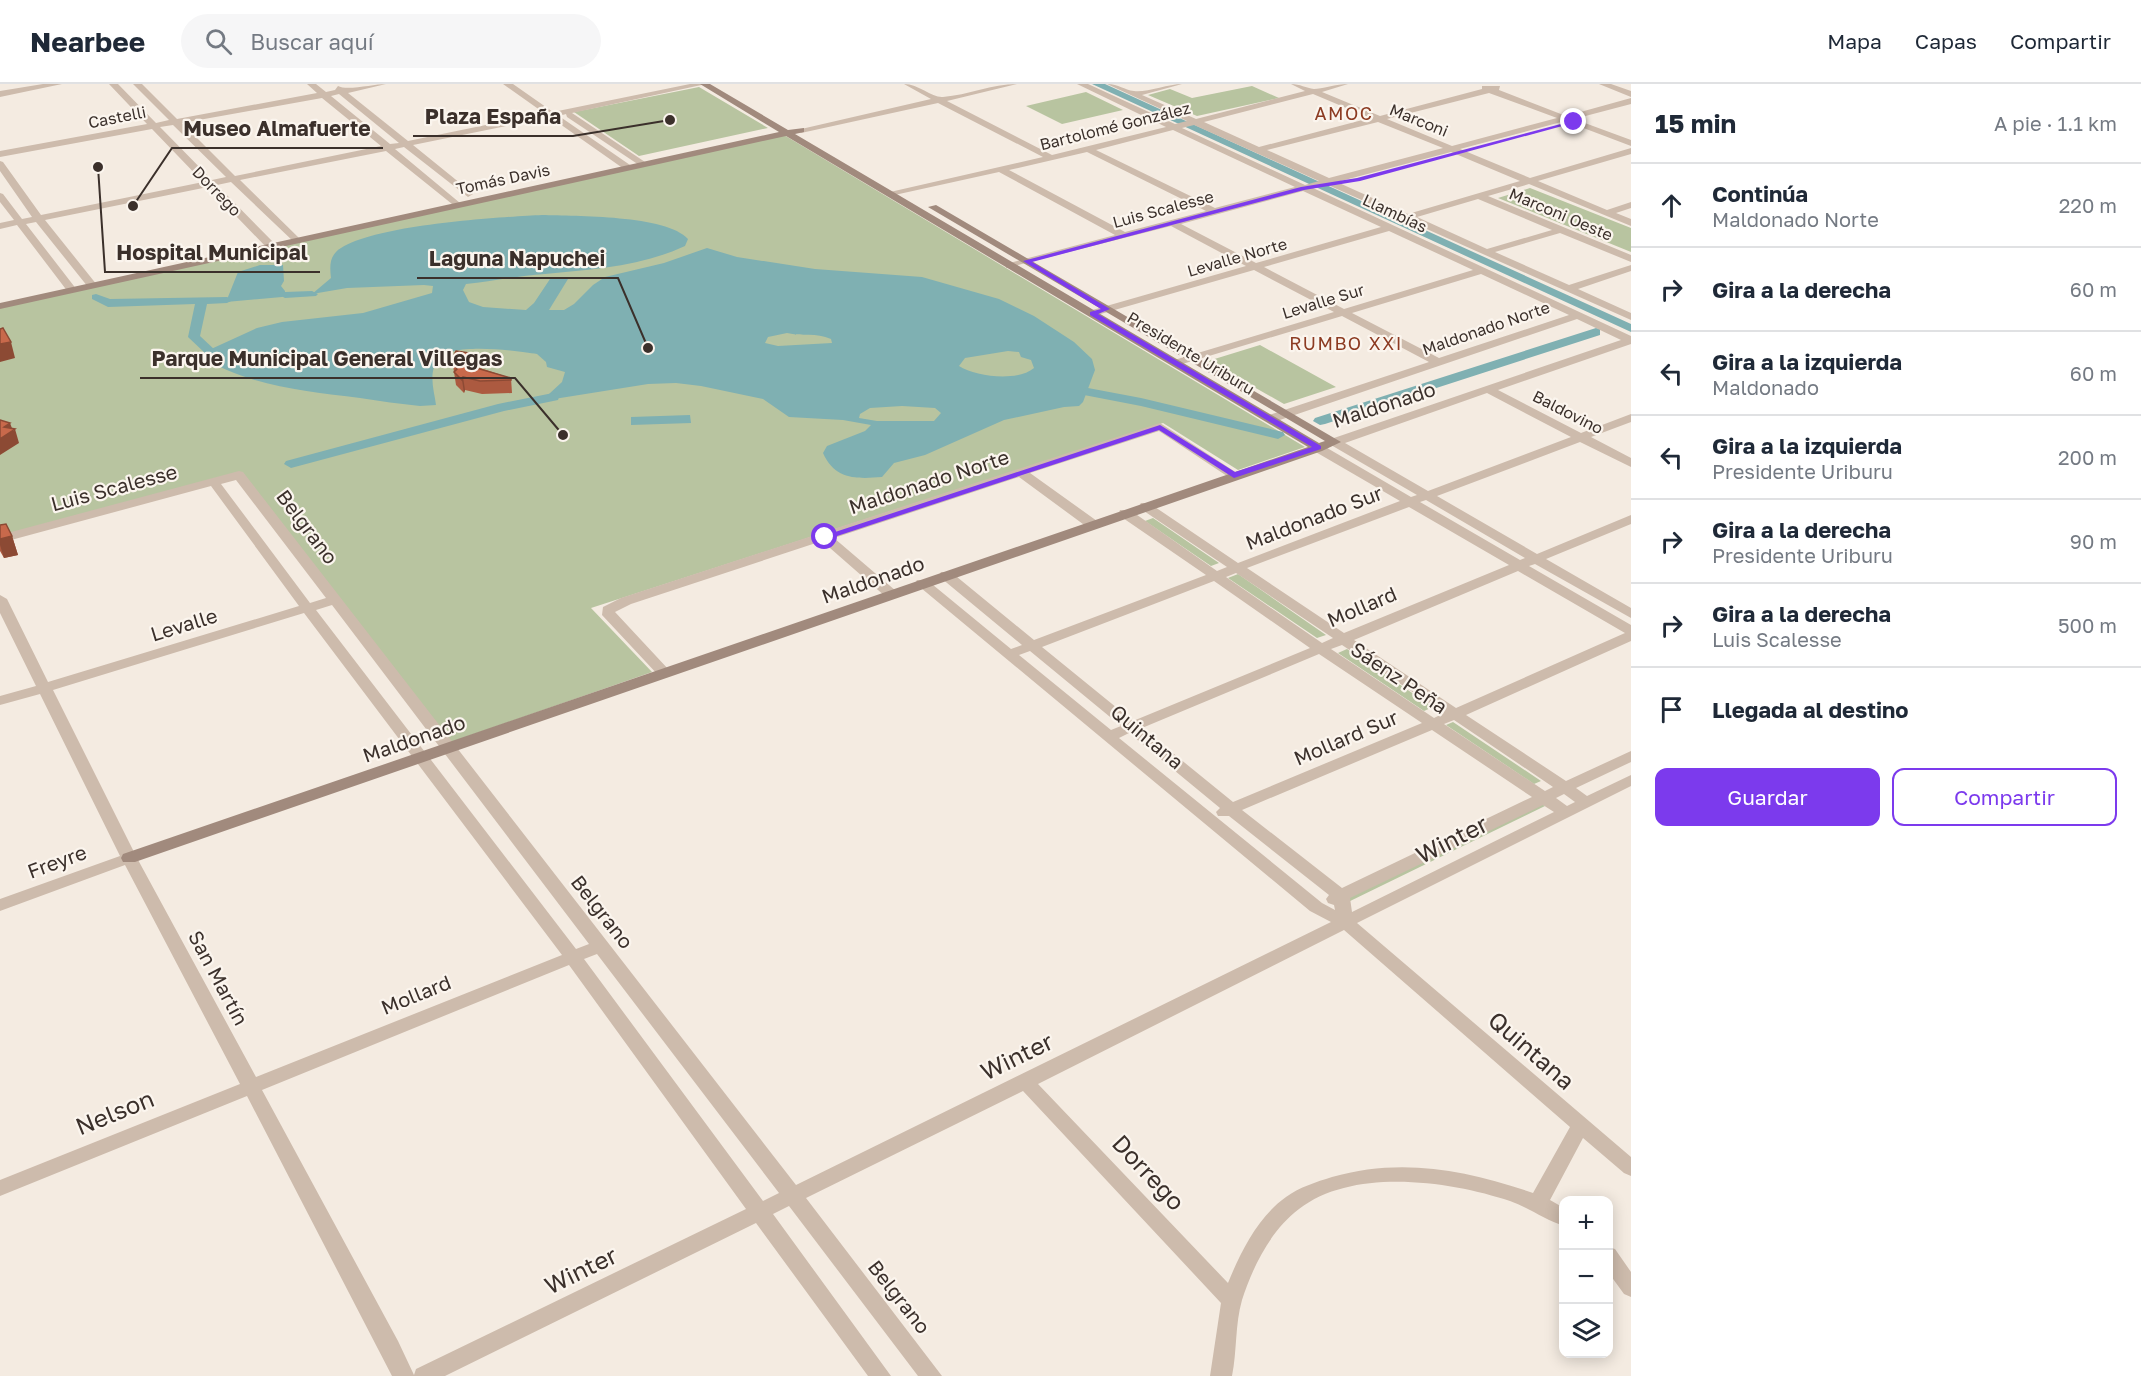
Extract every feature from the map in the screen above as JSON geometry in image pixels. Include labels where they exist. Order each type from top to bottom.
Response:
[{"type":"street","points":[[0,89],[29,84]]},
{"type":"street","points":[[0,94],[58,84]]},
{"type":"street","name":"Dorrego","points":[[113,84],[268,242]]},
{"type":"street","name":"Dorrego","points":[[137,84],[291,237]]},
{"type":"street","name":"Castelli","points":[[336,88],[350,84]]},
{"type":"street","name":"Castelli","points":[[0,150],[318,90],[382,84]]},
{"type":"street","points":[[507,84],[542,108]]},
{"type":"street","points":[[524,84],[623,164]]},
{"type":"street","points":[[0,217],[16,218],[36,215],[554,110],[664,84]]},
{"type":"street","points":[[402,141],[542,108],[565,112],[703,84]]},
{"type":"street","name":"Presidente Uriburu","points":[[703,84],[907,191],[1631,614]]},
{"type":"street","name":"Presidente Uriburu","points":[[722,84],[1010,266],[1631,633]]},
{"type":"street","points":[[908,84],[1052,158]]},
{"type":"street","name":"Tomás Davis","points":[[454,201],[468,194],[638,161],[982,84]]},
{"type":"street","name":"Tomás Davis","points":[[789,128],[1013,84]]},
{"type":"street","name":"Llambías","points":[[1081,84],[1183,124],[1258,150],[1631,317]]},
{"type":"street","name":"Llambías","points":[[1111,84],[1135,94],[1183,124],[1389,228],[1631,340]]},
{"type":"street","points":[[1135,94],[1178,84]]},
{"type":"street","name":"Marconi","points":[[1295,84],[1631,223]]},
{"type":"street","name":"Bartolomé González","points":[[893,194],[1052,158],[1344,84]]},
{"type":"street","points":[[1474,84],[1631,138]]},
{"type":"street","points":[[1603,84],[1631,94]]},
{"type":"street","points":[[336,88],[468,194]]},
{"type":"street","points":[[1258,150],[1491,88]]},
{"type":"street","points":[[318,90],[454,201]]},
{"type":"street","name":"Luis Scalesse","points":[[1010,266],[1454,151],[1631,101]]},
{"type":"street","name":"Luis Scalesse","points":[[1573,119],[1631,106]]},
{"type":"street","points":[[565,112],[638,161]]},
{"type":"street","points":[[1573,119],[1631,144]]},
{"type":"street","name":"Castelli","points":[[0,154],[152,123]]},
{"type":"street","points":[[1088,149],[1215,212]]},
{"type":"street","points":[[1407,217],[1631,151]]},
{"type":"street","points":[[0,164],[36,215],[89,282]]},
{"type":"street","name":"Tomás Davis","points":[[0,297],[89,282],[623,164]]},
{"type":"street","points":[[1002,170],[1124,236]]},
{"type":"street","points":[[0,196],[69,286]]},
{"type":"street","name":"Marconi Oeste","points":[[1479,196],[1631,259]]},
{"type":"street","points":[[1607,213],[1631,206]]},
{"type":"street","points":[[0,226],[16,218]]},
{"type":"street","points":[[1172,223],[1438,362]]},
{"type":"street","name":"Levalle Norte","points":[[1093,314],[1389,228]]},
{"type":"street","points":[[1486,252],[1561,230]]},
{"type":"street","name":"Maldonado Norte","points":[[1568,289],[1631,268]]},
{"type":"street","name":"Levalle Sur","points":[[1175,363],[1481,271]]},
{"type":"street","name":"Tomás Davis","points":[[0,306],[69,286]]},
{"type":"street","name":"Maldonado Norte","points":[[1270,419],[1576,316]]},
{"type":"street","name":"Maldonado","points":[[129,858],[1234,475],[1631,340]]},
{"type":"street","name":"Baldovino","points":[[1489,390],[1631,463]]},
{"type":"street","name":"Maldonado Sur","points":[[1010,654],[1631,418]]},
{"type":"street","name":"Maldonado Norte","points":[[664,673],[609,615],[608,610],[626,601],[1160,427],[1234,475]]},
{"type":"street","points":[[1022,473],[1092,524]]},
{"type":"street","name":"Luis Scalesse","points":[[0,539],[239,475]]},
{"type":"street","name":"Belgrano","points":[[239,475],[931,1376]]},
{"type":"street","points":[[214,482],[572,956],[880,1376]]},
{"type":"street","name":"Sáenz Peña","points":[[1145,506],[1586,802]]},
{"type":"street","name":"Sáenz Peña","points":[[1125,513],[1320,648],[1565,812]]},
{"type":"street","name":"Mollard","points":[[1110,736],[1631,519]]},
{"type":"street","points":[[825,537],[891,594]]},
{"type":"street","name":"Quintana","points":[[946,575],[1341,896]]},
{"type":"street","name":"Quintana","points":[[922,583],[1316,907],[1345,922],[1631,1168]]},
{"type":"street","name":"San Martín","points":[[0,598],[129,858],[390,1347],[403,1376]]},
{"type":"street","name":"Levalle","points":[[0,701],[334,600]]},
{"type":"street","name":"Mollard Sur","points":[[1209,818],[1432,724],[1631,633]]},
{"type":"street","name":"Winter","points":[[1316,907],[1631,756]]},
{"type":"street","name":"Winter","points":[[424,1376],[1025,1082],[1631,780]]},
{"type":"street","name":"Freyre","points":[[0,905],[129,858]]},
{"type":"street","points":[[1341,896],[1345,922]]},
{"type":"street","name":"Mollard","points":[[250,1085],[600,946]]},
{"type":"street","name":"Dorrego","points":[[1025,1082],[1232,1301]]},
{"type":"street","name":"Nelson","points":[[0,1188],[250,1085]]},
{"type":"street","points":[[1538,1203],[1581,1125]]},
{"type":"street","points":[[1224,1374],[1232,1301],[1256,1246],[1266,1231],[1292,1203],[1325,1186],[1367,1174],[1412,1173],[1452,1176],[1500,1189],[1538,1203],[1559,1216]]},
{"type":"street","points":[[1613,1262],[1631,1288]]},
{"type":"green space","points":[[1252,86],[1279,98],[1197,116],[1148,95],[1170,89],[1192,98]]},
{"type":"green space","points":[[699,87],[768,128],[639,156],[574,112]]},
{"type":"green space","points":[[1086,92],[1123,110],[1062,124],[1026,106]]},
{"type":"green space","points":[[784,135],[1305,447],[1238,470],[1163,423],[591,608],[652,672],[451,742],[242,472],[0,537],[0,308]]},
{"type":"green space","points":[[1530,188],[1631,228],[1631,252],[1498,198]]},
{"type":"green space","points":[[1260,345],[1336,387],[1284,404],[1208,361]]},
{"type":"green space","points":[[1153,518],[1219,563],[1211,566],[1145,521]]},
{"type":"green space","points":[[1238,574],[1326,635],[1317,638],[1228,578]]},
{"type":"green space","points":[[1347,649],[1433,707],[1424,711],[1338,653]]},
{"type":"green space","points":[[1453,722],[1541,781],[1534,784],[1446,725]]},
{"type":"green space","points":[[1537,801],[1545,806],[1342,905],[1335,899]]},
{"type":"water","points":[[542,215],[641,221],[677,231],[688,239],[685,246],[634,263],[466,284],[463,290],[469,302],[483,307],[526,310],[534,303],[550,279],[568,279],[549,310],[564,310],[605,277],[664,263],[707,248],[737,257],[815,269],[922,277],[999,299],[1034,316],[1074,342],[1092,359],[1095,370],[1083,402],[1079,406],[1004,420],[925,455],[894,463],[882,477],[864,478],[840,473],[828,462],[823,453],[827,446],[865,431],[871,425],[843,420],[789,417],[763,399],[676,383],[648,384],[554,399],[549,394],[562,382],[565,372],[547,367],[546,362],[537,354],[470,349],[445,354],[438,360],[433,370],[432,382],[436,405],[420,406],[276,386],[236,374],[198,355],[257,328],[282,322],[363,313],[432,293],[433,286],[424,285],[347,288],[312,294],[331,278],[330,264],[336,252],[351,243],[375,235],[434,224]],"holes":[[[787,333],[825,337],[831,339],[832,343],[778,346],[765,343],[768,337]],[[1008,351],[1019,352],[1021,357],[1031,360],[1034,368],[1018,375],[986,375],[959,366],[965,358]],[[902,406],[935,408],[941,413],[934,421],[877,421],[859,418],[860,414],[870,408]]]},
{"type":"water","points":[[260,265],[283,265],[284,281],[281,286],[285,295],[226,302],[238,272]]},
{"type":"water","points":[[690,415],[691,423],[631,425],[631,417]]},
{"type":"building","points":[[3,328],[11,342],[0,344],[0,329]]},
{"type":"building","points":[[456,351],[470,353],[466,365],[511,378],[511,380],[480,381],[463,377],[462,380],[454,372],[457,369],[452,359]]},
{"type":"building","points":[[0,420],[10,423],[4,427],[15,429],[0,439]]},
{"type":"building","points":[[6,524],[12,536],[0,539],[0,525]]},
{"type":"waterway","points":[[1097,84],[1631,328]]},
{"type":"waterway","points":[[285,295],[312,294]]},
{"type":"waterway","points":[[96,297],[108,303],[202,301]]},
{"type":"waterway","points":[[202,301],[227,300]]},
{"type":"waterway","points":[[202,301],[194,337],[210,351]]},
{"type":"waterway","points":[[1320,421],[1596,332]]},
{"type":"waterway","points":[[1088,392],[1141,402],[1278,435]]},
{"type":"waterway","points":[[291,464],[503,407],[553,397]]},
{"type":"place","name":"Plaza España","points":[[670,120]]},
{"type":"place","name":"Hospital Municipal","points":[[98,167]]},
{"type":"place","name":"Museo Almafuerte","points":[[133,206]]},
{"type":"place","name":"Laguna Napuchei","points":[[648,348]]},
{"type":"place","name":"Parque Municipal General Villegas","points":[[563,435]]},
{"type":"district","name":"AMOC","points":[[1344,114]]},
{"type":"district","name":"RUMBO XXI","points":[[1346,344]]},
{"type":"route","points":[[825,537],[1160,427],[1234,475],[1318,448],[1093,314],[1107,309],[1026,261],[1304,188],[1358,180],[1574,122]]}]
